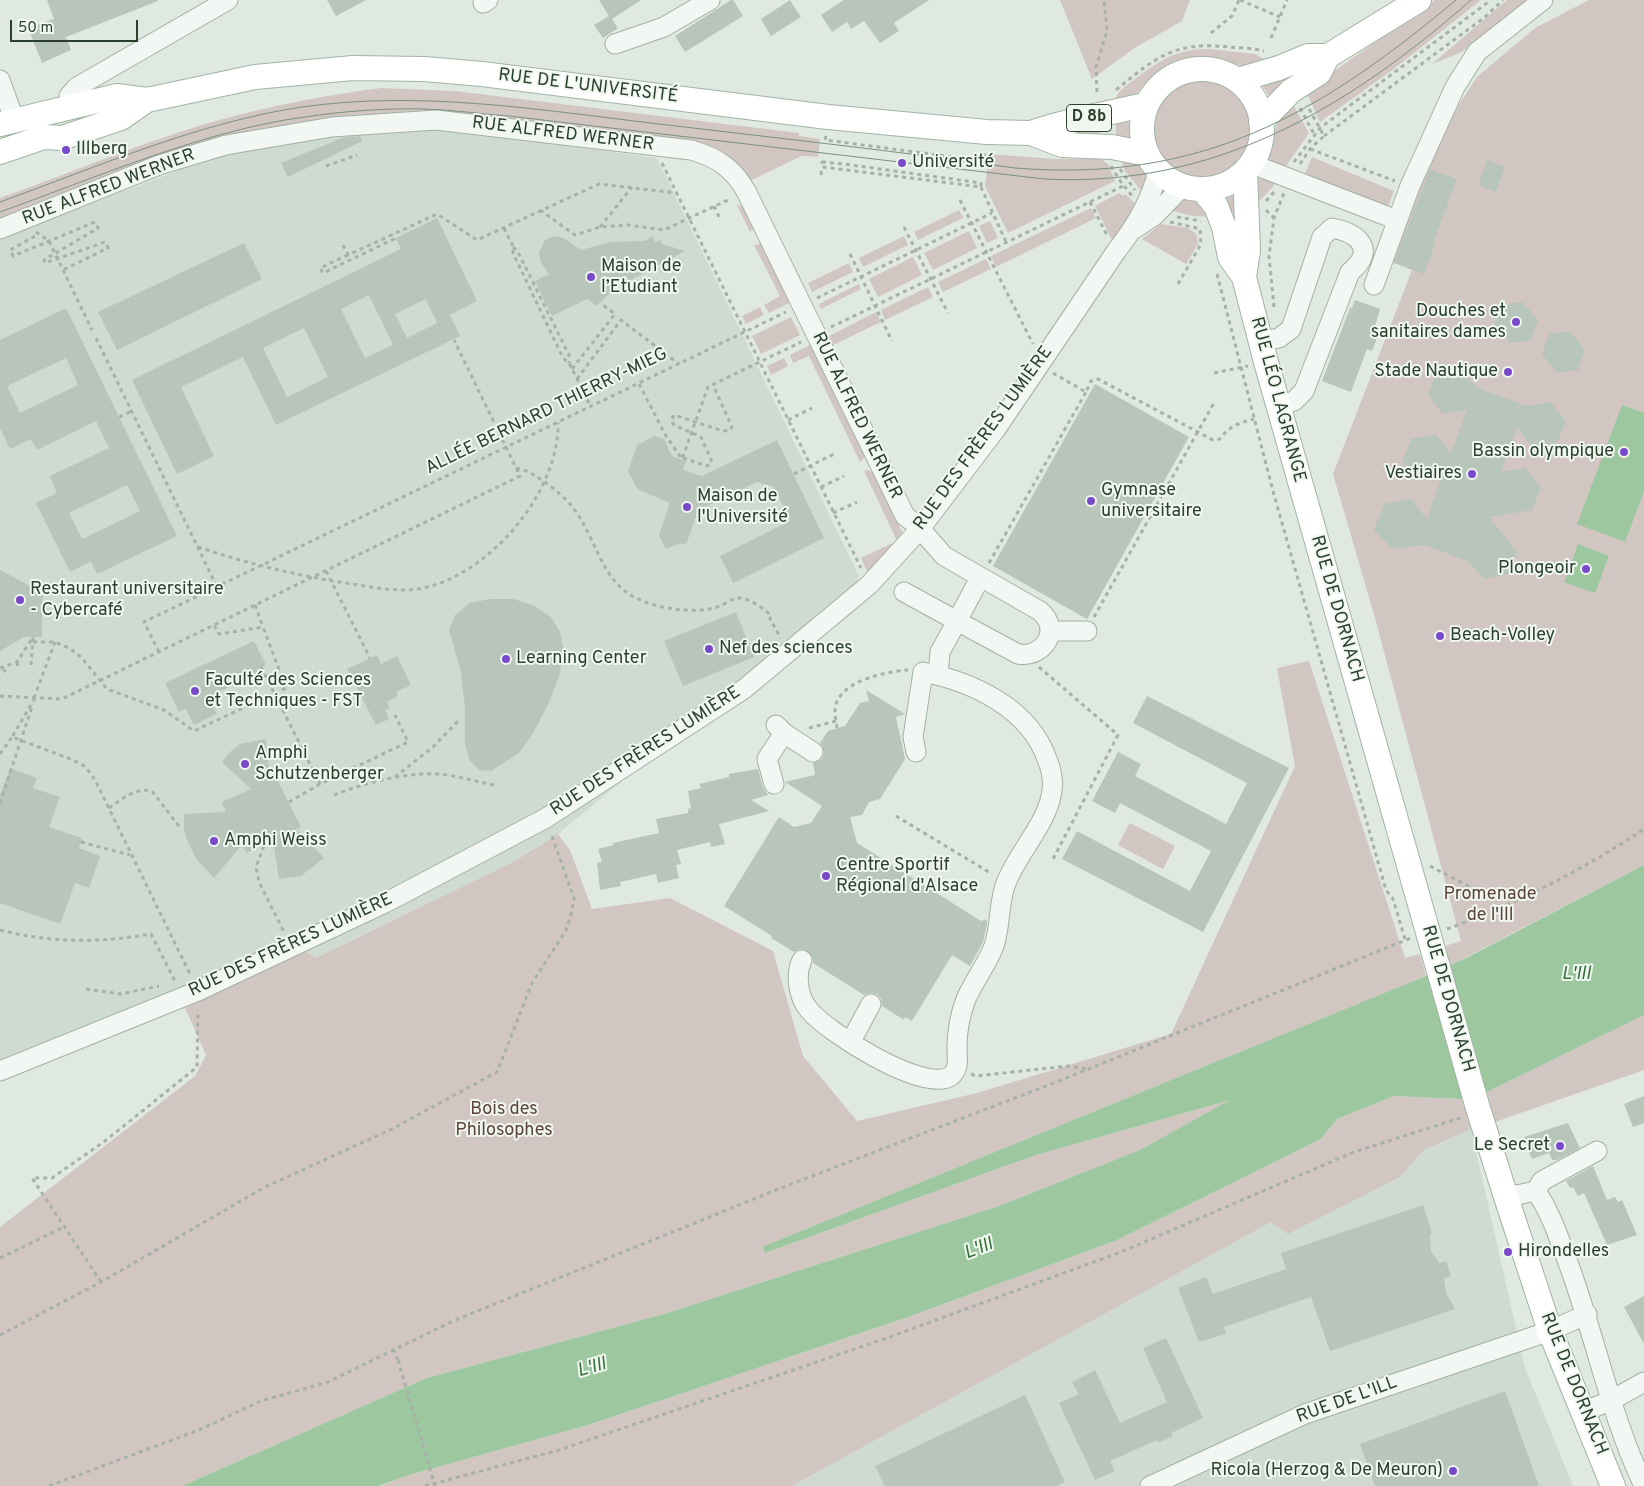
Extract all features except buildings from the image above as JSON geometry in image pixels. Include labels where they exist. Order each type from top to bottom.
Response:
[{"type":"main road","points":[[1261,122],[1291,91],[1319,73],[1328,56],[1419,0]]},
{"type":"main road","points":[[1238,80],[1278,68],[1308,56],[1328,56]]},
{"type":"main road","name":"RUE DE L'UNIVERSITÉ","points":[[7,122],[117,96],[147,100],[255,76],[354,68],[424,69],[482,74],[828,116],[987,132],[1031,133],[1062,145],[1112,147],[1153,163]]},
{"type":"main road","points":[[1209,70],[1238,80],[1255,102],[1261,122],[1260,142],[1248,167],[1225,184],[1192,188],[1153,163],[1142,129],[1147,104],[1158,89],[1172,77],[1190,71],[1209,70]]},
{"type":"main road","name":"RUE DE L'UNIVERSITÉ","points":[[0,152],[44,137],[62,138],[122,118],[147,100]]},
{"type":"main road","name":"RUE DE L'UNIVERSITÉ","points":[[1031,133],[1061,122],[1110,114],[1147,104]]},
{"type":"main road","points":[[44,137],[70,106]]},
{"type":"main road","name":"RUE LÉO LAGRANGE","points":[[1246,287],[1248,167]]},
{"type":"main road","name":"RUE LÉO LAGRANGE","points":[[1192,188],[1216,206],[1224,227],[1230,257],[1270,339],[1270,414],[1306,503]]},
{"type":"main road","name":"RUE DE DORNACH","points":[[1306,503],[1434,950],[1473,1110],[1506,1197],[1550,1332],[1614,1486]]},
{"type":"main road","points":[[1584,1414],[1582,1440],[1598,1486]]},
{"type":"street","points":[[70,106],[69,96],[77,87],[228,0]]},
{"type":"street","points":[[616,44],[664,27],[710,0]]},
{"type":"street","points":[[1374,284],[1410,186],[1455,87],[1477,52],[1543,0]]},
{"type":"street","points":[[0,80],[7,122]]},
{"type":"street","name":"RUE ALFRED WERNER","points":[[0,229],[159,166],[226,145],[332,126],[372,122],[436,120],[691,150],[711,156],[726,166],[738,178],[746,191],[905,516],[920,529],[944,556],[1040,612],[1045,616],[1050,631]]},
{"type":"street","name":"RUE DES FRÈRES LUMIÈRE","points":[[0,1071],[291,946],[385,903],[546,818],[744,688],[869,586],[920,529],[996,428],[1040,351],[1133,230],[1153,191],[1153,163]]},
{"type":"street","points":[[1248,167],[1397,220]]},
{"type":"street","name":"RUE DES FRÈRES LUMIÈRE","points":[[1133,230],[1192,188]]},
{"type":"street","points":[[1270,339],[1291,329],[1322,237],[1332,228],[1348,231],[1360,240],[1363,251],[1359,265],[1350,272],[1304,391],[1294,401],[1270,414]]},
{"type":"street","points":[[916,752],[912,737],[930,673],[980,578]]},
{"type":"street","points":[[904,592],[1018,654],[1026,655],[1042,649],[1047,642],[1050,631],[1086,631]]},
{"type":"street","points":[[802,960],[797,977],[801,994],[808,1010],[851,1041],[902,1071],[924,1078],[942,1079],[952,1075],[957,1068],[959,1025],[962,1010],[993,948],[998,931],[998,910],[1006,882],[1049,802],[1053,782],[1044,748],[1017,713],[979,690],[930,673]]},
{"type":"street","points":[[774,784],[767,759],[779,728],[813,752]]},
{"type":"street","points":[[851,1041],[872,1004]]},
{"type":"street","points":[[1506,1197],[1536,1191],[1542,1181],[1597,1152]]},
{"type":"street","points":[[1536,1191],[1548,1210],[1587,1314],[1628,1451],[1644,1486]]},
{"type":"street","name":"RUE DE L'ILL","points":[[1150,1486],[1305,1414],[1550,1332],[1587,1314]]},
{"type":"street","points":[[1584,1414],[1644,1382]]},
{"type":"path","points":[[1097,92],[1096,67],[1108,31],[1104,0]]},
{"type":"path","points":[[1211,33],[1232,16],[1239,0],[1280,17]]},
{"type":"path","points":[[1271,38],[1287,0]]},
{"type":"path","points":[[1292,164],[1320,128],[1491,0]]},
{"type":"path","points":[[1299,165],[1310,149],[1324,136],[1485,17],[1503,0]]},
{"type":"path","points":[[1112,94],[1157,58],[1188,46],[1210,45],[1266,52]]},
{"type":"path","points":[[1306,103],[1324,136]]},
{"type":"path","points":[[1299,106],[1314,134]]},
{"type":"path","points":[[826,133],[825,140],[984,162],[985,151]]},
{"type":"path","points":[[1310,149],[1410,186]]},
{"type":"path","points":[[326,166],[357,155]]},
{"type":"path","points":[[659,156],[869,586]]},
{"type":"path","points":[[1116,160],[1125,178],[1138,193]]},
{"type":"path","points":[[1109,162],[1123,186],[1135,198]]},
{"type":"path","points":[[821,175],[822,167],[981,187],[1006,242]]},
{"type":"path","points":[[392,234],[394,239],[323,273],[320,268],[392,234],[437,214],[477,240],[599,184],[678,193]]},
{"type":"path","points":[[1262,206],[1280,184]]},
{"type":"path","points":[[683,458],[708,387],[1123,186]]},
{"type":"path","points":[[600,227],[632,187]]},
{"type":"path","points":[[1270,339],[1276,324],[1269,256],[1274,218],[1286,187]]},
{"type":"path","points":[[540,210],[575,235],[600,227],[628,225],[664,230],[746,191]]},
{"type":"path","points":[[960,200],[1040,351],[1052,360],[1047,370],[1086,392]]},
{"type":"path","points":[[1090,202],[1107,236]]},
{"type":"path","points":[[714,206],[720,220]]},
{"type":"path","name":"ALLÉE BERNARD THIERRY-MIEG","points":[[159,652],[144,622],[992,213]]},
{"type":"path","points":[[1170,215],[1203,221]]},
{"type":"path","points":[[1163,220],[1205,230]]},
{"type":"path","points":[[45,230],[10,250],[13,256],[95,222],[98,228],[44,260],[45,263],[104,242],[108,248],[63,270]]},
{"type":"path","points":[[35,228],[37,234],[49,241],[92,330]]},
{"type":"path","points":[[504,228],[513,246],[513,253],[563,358],[569,363],[590,407]]},
{"type":"path","points":[[904,228],[948,313]]},
{"type":"path","points":[[1178,284],[1201,244],[1200,229]]},
{"type":"path","points":[[343,245],[348,255]]},
{"type":"path","points":[[850,254],[892,341]]},
{"type":"path","points":[[49,1486],[199,1430],[261,1400],[328,1382],[393,1348],[453,1321],[776,1190],[1089,1069],[1405,939],[1393,898],[1386,890],[1270,414],[1241,368],[1215,267]]},
{"type":"path","points":[[572,370],[615,314],[603,305]]},
{"type":"path","points":[[577,379],[621,320],[679,364]]},
{"type":"path","points":[[96,338],[217,587]]},
{"type":"path","points":[[0,696],[62,699],[520,476],[454,340]]},
{"type":"path","points":[[1214,373],[1254,365]]},
{"type":"path","points":[[980,578],[1092,381],[1098,379],[1213,440],[1220,439],[1226,430],[1235,424],[1270,414]]},
{"type":"path","points":[[638,384],[666,436],[683,458],[708,466],[712,462],[701,437],[674,425],[672,417],[677,415],[723,430],[730,430],[732,427],[713,385]]},
{"type":"path","points":[[1086,631],[1215,401]]},
{"type":"path","points":[[788,420],[812,408]]},
{"type":"path","points":[[119,417],[132,411]]},
{"type":"path","points":[[198,547],[259,566],[311,578],[397,591],[430,587],[448,580],[501,544],[528,511],[544,481],[558,435],[558,423]]},
{"type":"path","points":[[794,474],[834,454]]},
{"type":"path","points":[[516,468],[531,473],[544,481],[573,508],[581,518],[596,551],[616,581],[629,594],[662,606],[687,611],[709,609],[736,598],[747,600],[771,615],[770,619],[790,651]]},
{"type":"path","points":[[821,487],[844,476]]},
{"type":"path","points":[[833,513],[857,502]]},
{"type":"path","points":[[326,571],[370,658]]},
{"type":"path","points":[[33,642],[55,642],[70,648],[82,657],[99,682],[107,690],[164,710],[194,731],[286,688],[255,605]]},
{"type":"path","points":[[214,625],[219,634],[263,627]]},
{"type":"path","points":[[7,673],[2,668],[17,662],[33,636],[31,665]]},
{"type":"path","points":[[0,803],[22,740],[34,698],[55,642]]},
{"type":"path","points":[[1026,655],[1118,735],[1053,859]]},
{"type":"path","points":[[17,662],[18,666]]},
{"type":"path","points":[[261,667],[320,784]]},
{"type":"path","points":[[837,728],[835,710],[838,700],[846,690],[874,675],[894,671],[930,673]]},
{"type":"path","points":[[0,754],[34,698]]},
{"type":"path","points":[[288,802],[320,784],[408,742],[395,715]]},
{"type":"path","points":[[394,778],[433,747],[460,719]]},
{"type":"path","points":[[816,726],[836,721]]},
{"type":"path","points":[[12,737],[73,760],[86,767],[109,808],[131,855],[186,990],[197,1067],[105,1141],[52,1178],[32,1178],[101,1282]]},
{"type":"path","points":[[334,796],[359,786],[394,778],[446,775],[494,785]]},
{"type":"path","points":[[109,808],[136,791],[152,790],[181,829]]},
{"type":"path","points":[[896,816],[1006,882]]},
{"type":"path","points":[[0,1335],[101,1282],[262,1188],[392,1130],[497,1072],[532,983],[566,930],[571,915],[574,898],[546,818]]},
{"type":"path","points":[[1446,929],[1480,918],[1598,860],[1644,829]]},
{"type":"path","points":[[81,842],[131,855]]},
{"type":"path","points":[[264,846],[256,867],[259,882],[291,946]]},
{"type":"path","points":[[1428,865],[1472,888],[1520,898]]},
{"type":"path","points":[[0,930],[64,941],[95,941],[151,934],[186,990]]},
{"type":"path","points":[[86,989],[121,994],[186,990]]},
{"type":"path","points":[[957,1068],[976,1076],[1068,1066],[1089,1069]]},
{"type":"path","points":[[425,1486],[559,1450],[887,1338],[1121,1252],[1354,1152],[1473,1110]]},
{"type":"path","points":[[0,1258],[64,1227]]},
{"type":"path","points":[[393,1348],[435,1486]]},
{"type":"shaded area","points":[[408,130],[461,131],[657,158],[859,576],[854,589],[558,834],[515,861],[316,958],[301,949],[185,1008],[0,1066],[0,239],[192,165],[223,156],[264,146],[326,137]]},
{"type":"shaded area","points":[[1471,1129],[1525,1368],[1573,1486],[792,1486],[1272,1221],[1289,1233],[1400,1177],[1424,1150]]},
{"type":"green space","points":[[1060,0],[1190,0],[1182,21],[1136,47],[1092,79]]},
{"type":"green space","points":[[1435,0],[1481,0],[1395,68],[1320,122],[1306,91]]},
{"type":"green space","points":[[1507,0],[1531,0],[1462,52],[1432,64]]},
{"type":"green space","name":"Stade Nautique","points":[[1589,0],[1644,0],[1644,865],[1451,965],[1445,946],[1461,941],[1375,618],[1333,474],[1412,270],[1392,262],[1428,168],[1458,106],[1477,77],[1535,28]]},
{"type":"green space","points":[[1199,49],[1255,54],[1268,61],[1249,68],[1212,57],[1187,58],[1172,63],[1157,72],[1132,98],[1114,102],[1122,89],[1144,72],[1170,56]]},
{"type":"green space","points":[[1277,74],[1284,87],[1271,99],[1260,82]]},
{"type":"green space","points":[[1202,76],[1222,80],[1239,92],[1251,109],[1255,129],[1251,149],[1239,166],[1222,178],[1202,182],[1182,178],[1165,166],[1153,149],[1149,129],[1153,109],[1165,92],[1182,80]]},
{"type":"green space","points":[[381,88],[455,91],[799,133],[799,136],[820,139],[818,157],[801,156],[750,181],[739,166],[714,149],[509,121],[290,127],[0,223],[0,198],[137,147],[207,123],[256,111],[306,100]]},
{"type":"green space","points":[[1291,101],[1309,133],[1284,169],[1271,163],[1269,148],[1275,131]]},
{"type":"green space","points":[[1129,117],[1130,141],[1116,140],[1116,120]]},
{"type":"green space","points":[[1100,124],[1100,140],[1061,134]]},
{"type":"green space","points":[[1118,153],[1142,168],[1147,178],[1144,194],[1125,171]]},
{"type":"green space","points":[[989,154],[1055,159],[1101,159],[1108,164],[1115,181],[1008,233],[985,186]]},
{"type":"green space","points":[[1312,157],[1394,191],[1387,210],[1304,176]]},
{"type":"green space","points":[[1262,178],[1276,183],[1253,208],[1255,181]]},
{"type":"green space","points":[[1119,193],[1123,196],[1125,194],[1138,206],[1113,242],[1095,206]]},
{"type":"green space","points":[[1238,194],[1239,211],[1228,213],[1222,199]]},
{"type":"green space","points":[[1190,198],[1197,200],[1213,217],[1192,216],[1170,210],[1182,199]]},
{"type":"green space","points":[[737,205],[745,207],[754,228],[750,232]]},
{"type":"green space","points":[[1091,208],[1096,218],[996,267],[991,256]]},
{"type":"green space","points":[[959,210],[963,218],[918,240],[914,232]]},
{"type":"green space","points":[[990,221],[998,238],[987,243],[979,226]]},
{"type":"green space","points":[[1161,224],[1188,228],[1197,235],[1198,244],[1186,264],[1142,239]]},
{"type":"green space","points":[[969,231],[977,248],[933,270],[924,253]]},
{"type":"green space","points":[[904,236],[908,245],[863,267],[859,258]]},
{"type":"green space","points":[[762,244],[791,302],[769,313],[764,305],[780,296],[754,245]]},
{"type":"green space","points":[[913,257],[922,275],[878,297],[869,279]]},
{"type":"green space","points":[[986,259],[991,269],[943,292],[938,282]]},
{"type":"green space","points":[[849,263],[853,272],[812,292],[808,283]]},
{"type":"green space","points":[[859,284],[861,289],[821,309],[819,304]]},
{"type":"green space","points":[[928,287],[933,297],[885,320],[881,310]]},
{"type":"green space","points":[[760,307],[764,315],[746,324],[742,316]]},
{"type":"green space","points":[[876,312],[881,322],[831,346],[827,337]]},
{"type":"green space","points":[[791,317],[800,335],[761,354],[752,336]]},
{"type":"green space","points":[[812,344],[865,452],[865,457],[860,462],[809,356],[793,363],[790,355]]},
{"type":"green space","points":[[784,358],[788,366],[771,375],[767,366]]},
{"type":"green space","points":[[868,470],[875,474],[904,536],[870,578],[861,558],[897,541],[864,471]]},
{"type":"green space","name":"Bois des Philosophes","points":[[1309,661],[1405,958],[1420,954],[1426,976],[762,1247],[765,1253],[1033,1156],[1233,1099],[1140,1150],[999,1206],[664,1314],[427,1378],[182,1486],[0,1486],[0,1227],[195,1076],[206,1055],[185,1008],[301,949],[316,958],[515,861],[558,834],[570,850],[592,909],[670,898],[773,951],[803,1056],[857,1121],[977,1093],[1171,1034],[1295,766],[1277,668]]},
{"type":"green space","points":[[1130,823],[1175,846],[1163,869],[1118,845]]},
{"type":"green space","points":[[1644,1015],[1644,1070],[1495,1122],[1487,1092]]},
{"type":"green space","points":[[1394,1096],[1462,1099],[1471,1129],[1424,1150],[1400,1177],[1288,1234],[1271,1222],[792,1486],[380,1486],[409,1475],[588,1425],[908,1317],[1115,1241],[1321,1139],[1337,1119]]},
{"type":"water","name":"Bassin olympique","points":[[1622,405],[1644,413],[1644,491],[1625,542],[1577,524]]},
{"type":"water","name":"Plongeoir","points":[[1578,544],[1609,556],[1595,593],[1564,582]]},
{"type":"water","name":"L'Ill","points":[[1644,865],[1644,1015],[1487,1092],[1462,1099],[1394,1096],[1337,1119],[1321,1139],[1115,1241],[908,1317],[588,1425],[409,1475],[378,1486],[182,1486],[427,1378],[664,1314],[999,1206],[1140,1150],[1230,1100],[1033,1156],[765,1253],[762,1247],[1426,976],[1468,957]]},
{"type":"tram line","points":[[0,202],[149,147],[225,123],[302,107],[347,102],[436,101],[525,108],[881,150],[1015,168],[1082,170],[1143,164],[1200,152],[1253,133],[1304,108],[1355,77],[1405,41],[1456,0]]},
{"type":"tram line","points":[[0,212],[112,170],[229,133],[267,123],[305,117],[380,110],[436,110],[509,116],[1044,179],[1106,178],[1165,170],[1221,155],[1275,134],[1326,107],[1376,75],[1471,0]]},
{"type":"place","name":"Illberg","points":[[66,150]]},
{"type":"place","name":"Université","points":[[902,163]]},
{"type":"place","name":"Maison de l’Etudiant","points":[[591,277]]},
{"type":"place","name":"Douches et sanitaires dames","points":[[1516,322]]},
{"type":"place","name":"Stade Nautique","points":[[1508,372]]},
{"type":"place","name":"Bassin olympique","points":[[1624,452]]},
{"type":"place","name":"Vestiaires","points":[[1472,474]]},
{"type":"place","name":"Gymnase universitaire","points":[[1091,501]]},
{"type":"place","name":"Maison de l'Université","points":[[687,507]]},
{"type":"place","name":"Plongeoir","points":[[1586,569]]},
{"type":"place","name":"Restaurant universitaire - Cybercafé","points":[[20,600]]},
{"type":"place","name":"Beach-Volley","points":[[1440,636]]},
{"type":"place","name":"Nef des sciences","points":[[709,649]]},
{"type":"place","name":"Learning Center","points":[[506,659]]},
{"type":"place","name":"Faculté des Sciences et Techniques - FST","points":[[195,691]]},
{"type":"place","name":"Amphi Schutzenberger","points":[[245,764]]},
{"type":"place","name":"Amphi Weiss","points":[[214,841]]},
{"type":"place","name":"Centre Sportif Régional d'Alsace","points":[[826,876]]},
{"type":"place","name":"Le Secret","points":[[1560,1146]]},
{"type":"place","name":"Hirondelles","points":[[1508,1252]]},
{"type":"place","name":"Ricola (Herzog & De Meuron)","points":[[1453,1471]]},
{"type":"park label","name":"Promenade de l'lll","points":[[1490,905]]}]
